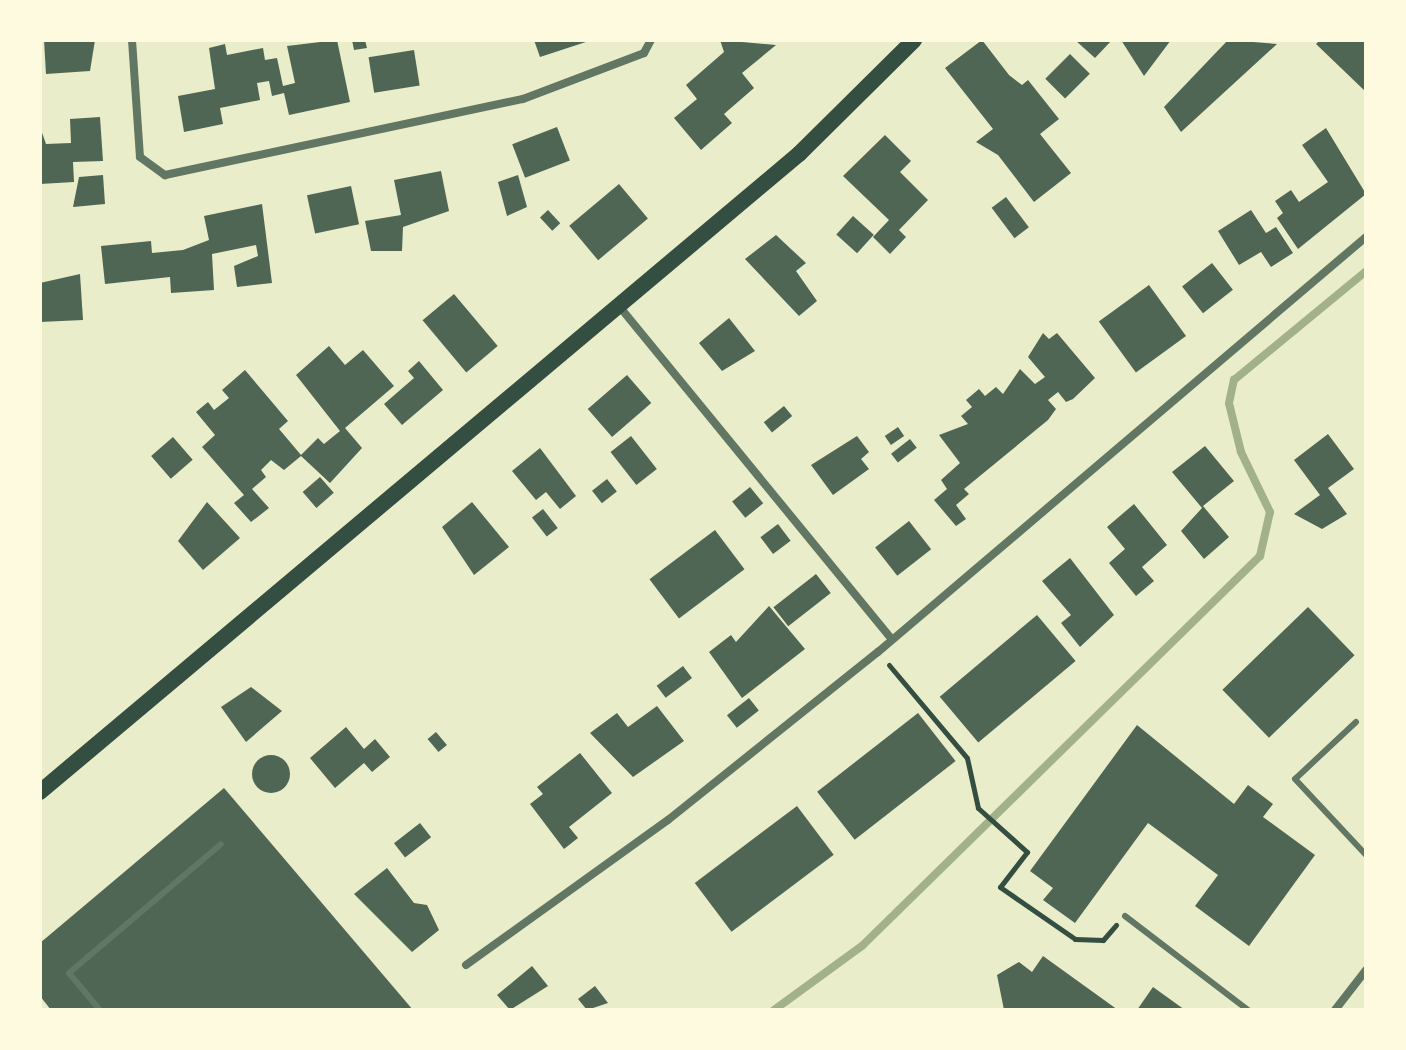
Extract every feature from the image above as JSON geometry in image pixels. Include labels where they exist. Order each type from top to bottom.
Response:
[{"type":"main road","points":[[40,792],[799,154],[914,40]]},
{"type":"street","points":[[132,40],[140,157],[165,175],[523,99],[644,53],[651,40]]},
{"type":"street","points":[[466,965],[668,820],[878,652],[1366,237]]},
{"type":"street","points":[[619,306],[892,640]]},
{"type":"street","points":[[1335,1010],[1366,970]]},
{"type":"lane","points":[[1356,722],[1295,779],[1366,855]]},
{"type":"lane","points":[[100,1010],[69,973],[221,844]]},
{"type":"lane","points":[[1125,916],[1248,1010]]},
{"type":"path","points":[[878,652],[967,758],[978,808],[1027,852],[1000,887],[1075,939],[1103,940],[1125,916]]},
{"type":"building","points":[[44,40],[95,40],[90,71],[46,74]]},
{"type":"building","points":[[337,40],[350,102],[289,115],[284,93],[272,96],[269,81],[257,83],[260,100],[220,108],[223,124],[184,132],[178,96],[215,89],[209,48],[225,44],[227,55],[263,48],[265,60],[277,58],[283,86],[295,83],[287,46]]},
{"type":"building","points":[[352,40],[365,40],[367,48],[354,50]]},
{"type":"building","points":[[534,40],[592,40],[540,57]]},
{"type":"building","points":[[720,40],[776,45],[742,73],[754,88],[724,114],[732,123],[701,150],[674,118],[697,99],[686,85],[724,52]]},
{"type":"building","points":[[982,40],[1009,75],[1022,85],[1028,80],[1059,119],[1040,134],[1071,173],[1034,202],[998,155],[976,142],[993,129],[945,68]]},
{"type":"building","points":[[1075,40],[1112,40],[1095,58]]},
{"type":"building","points":[[1121,40],[1171,40],[1144,76]]},
{"type":"building","points":[[1228,40],[1277,44],[1181,132],[1164,107]]},
{"type":"building","points":[[1320,40],[1366,40],[1366,92],[1316,44]]},
{"type":"building","points":[[414,50],[420,86],[374,93],[369,57]]},
{"type":"building","points":[[1070,54],[1090,74],[1065,99],[1045,79]]},
{"type":"building","points":[[100,117],[103,161],[73,162],[74,182],[40,184],[40,127],[46,144],[71,143],[70,119]]},
{"type":"building","points":[[557,127],[570,161],[525,178],[512,144]]},
{"type":"building","points":[[1326,128],[1366,194],[1298,249],[1277,218],[1283,213],[1275,201],[1291,190],[1299,202],[1328,182],[1302,145]]},
{"type":"building","points":[[885,135],[911,161],[900,172],[928,200],[899,230],[906,237],[890,254],[873,237],[889,220],[843,176]]},
{"type":"building","points":[[441,171],[449,211],[403,227],[402,251],[371,251],[365,221],[401,215],[394,180]]},
{"type":"building","points":[[103,175],[105,204],[73,207],[79,177]]},
{"type":"building","points":[[518,175],[527,207],[507,216],[498,182]]},
{"type":"building","points":[[619,184],[648,218],[598,260],[569,226]]},
{"type":"building","points":[[351,186],[359,224],[315,234],[307,195]]},
{"type":"building","points":[[1006,197],[1029,227],[1014,238],[992,208]]},
{"type":"building","points":[[262,204],[272,283],[237,287],[234,266],[258,256],[256,245],[212,254],[214,290],[171,293],[170,277],[105,284],[101,246],[151,241],[152,253],[183,250],[209,240],[204,216]]},
{"type":"building","points":[[548,210],[560,223],[552,231],[540,218]]},
{"type":"building","points":[[1251,210],[1266,233],[1276,227],[1293,253],[1271,267],[1261,252],[1239,265],[1218,231]]},
{"type":"building","points":[[853,216],[874,235],[857,253],[836,235]]},
{"type":"building","points":[[776,235],[806,263],[796,271],[817,301],[799,316],[745,259]]},
{"type":"building","points":[[1212,263],[1233,290],[1203,313],[1182,286]]},
{"type":"building","points":[[80,274],[83,320],[40,322],[40,283]]},
{"type":"building","points":[[1149,285],[1186,336],[1136,372],[1099,321]]},
{"type":"building","points":[[454,294],[498,346],[466,372],[423,320]]},
{"type":"building","points":[[729,318],[755,351],[722,371],[699,343]]},
{"type":"building","points":[[1043,333],[1049,339],[1057,333],[1095,378],[1073,399],[1066,402],[1058,392],[1048,400],[1056,409],[1048,420],[964,489],[969,494],[956,505],[966,519],[956,526],[934,500],[947,489],[941,480],[960,463],[939,435],[968,424],[961,416],[972,407],[966,400],[979,389],[985,396],[996,387],[1003,394],[1020,369],[1035,384],[1045,377],[1028,357]]},
{"type":"building","points":[[329,346],[345,365],[363,350],[394,386],[345,428],[362,448],[330,483],[301,456],[284,470],[271,460],[261,470],[266,477],[252,489],[269,508],[251,522],[234,503],[244,495],[202,447],[215,435],[196,412],[208,402],[214,410],[229,398],[222,390],[245,370],[288,421],[279,429],[301,455],[318,438],[324,444],[340,431],[296,375]]},
{"type":"building","points":[[419,361],[443,390],[402,425],[384,404],[414,378],[408,371]]},
{"type":"building","points":[[627,375],[651,403],[612,437],[588,409]]},
{"type":"building","points":[[784,406],[792,416],[772,432],[764,422]]},
{"type":"building","points":[[898,427],[904,436],[891,445],[885,436]]},
{"type":"building","points":[[1328,434],[1354,469],[1328,488],[1347,514],[1322,529],[1294,514],[1320,495],[1294,460]]},
{"type":"building","points":[[631,436],[657,469],[636,485],[611,452]]},
{"type":"building","points":[[857,436],[869,452],[861,459],[869,469],[833,495],[811,465]]},
{"type":"building","points":[[173,437],[193,460],[171,479],[151,456]]},
{"type":"building","points":[[910,439],[917,448],[898,462],[891,454]]},
{"type":"building","points":[[1205,446],[1234,481],[1203,506],[1229,537],[1204,559],[1181,531],[1202,508],[1172,472]]},
{"type":"building","points":[[540,448],[576,496],[560,509],[546,492],[536,500],[512,471]]},
{"type":"building","points":[[320,477],[334,493],[316,508],[303,492]]},
{"type":"building","points":[[607,479],[617,492],[602,503],[592,491]]},
{"type":"building","points":[[750,487],[763,503],[745,518],[732,501]]},
{"type":"building","points":[[207,502],[240,538],[203,570],[178,541]]},
{"type":"building","points":[[472,502],[509,547],[474,575],[442,527]]},
{"type":"building","points":[[1134,504],[1167,545],[1142,567],[1154,581],[1136,596],[1109,563],[1125,549],[1107,527]]},
{"type":"building","points":[[543,509],[558,528],[547,537],[532,518]]},
{"type":"building","points":[[909,521],[931,549],[897,576],[875,547]]},
{"type":"building","points":[[778,524],[791,541],[773,554],[760,537]]},
{"type":"building","points":[[715,530],[744,569],[679,618],[650,579]]},
{"type":"building","points":[[1070,558],[1114,615],[1080,647],[1061,623],[1071,615],[1042,581]]},
{"type":"building","points":[[816,574],[831,593],[788,626],[773,607]]},
{"type":"building","points":[[769,606],[805,649],[742,698],[709,652],[731,635],[736,642]]},
{"type":"building","points":[[1308,607],[1355,655],[1269,738],[1222,690]]},
{"type":"building","points":[[1037,615],[1076,661],[978,743],[940,697]]},
{"type":"building","points":[[683,666],[692,678],[666,698],[657,686]]},
{"type":"building","points":[[251,687],[282,711],[246,742],[221,707]]},
{"type":"building","points":[[749,698],[759,711],[737,728],[727,715]]},
{"type":"building","points":[[657,706],[684,741],[633,777],[590,733],[617,713],[628,727]]},
{"type":"building","points":[[918,713],[956,761],[855,840],[817,792]]},
{"type":"building","points":[[1137,725],[1234,804],[1248,785],[1273,804],[1263,817],[1315,855],[1249,946],[1195,906],[1218,875],[1148,823],[1075,923],[1043,900],[1053,888],[1030,871]]},
{"type":"building","points":[[346,727],[364,749],[375,739],[390,757],[372,772],[364,763],[335,788],[310,758]]},
{"type":"building","points":[[436,732],[447,745],[439,752],[428,739]]},
{"type":"building","points":[[580,753],[612,793],[569,827],[578,838],[564,849],[530,804],[543,794],[537,787]]},
{"type":"building","points":[[271,755],[284,761],[290,774],[284,787],[271,793],[258,787],[252,774],[258,761]]},
{"type":"building","points":[[224,788],[413,1010],[51,1010],[40,996],[40,943]]},
{"type":"building","points":[[797,806],[834,855],[731,932],[695,883]]},
{"type":"building","points":[[420,823],[431,837],[405,858],[394,843]]},
{"type":"building","points":[[387,868],[414,903],[427,905],[439,930],[412,952],[354,894]]},
{"type":"building","points":[[1043,956],[1118,1010],[1004,1010],[997,975],[1019,962],[1032,972]]},
{"type":"building","points":[[532,966],[548,986],[510,1010],[497,995]]},
{"type":"building","points":[[595,986],[608,1003],[587,1010],[578,999]]},
{"type":"building","points":[[1153,987],[1185,1010],[1137,1010]]},
{"type":"waterway","points":[[774,1010],[863,945],[1260,556],[1270,512],[1241,452],[1229,403],[1234,380],[1366,271]]}]
